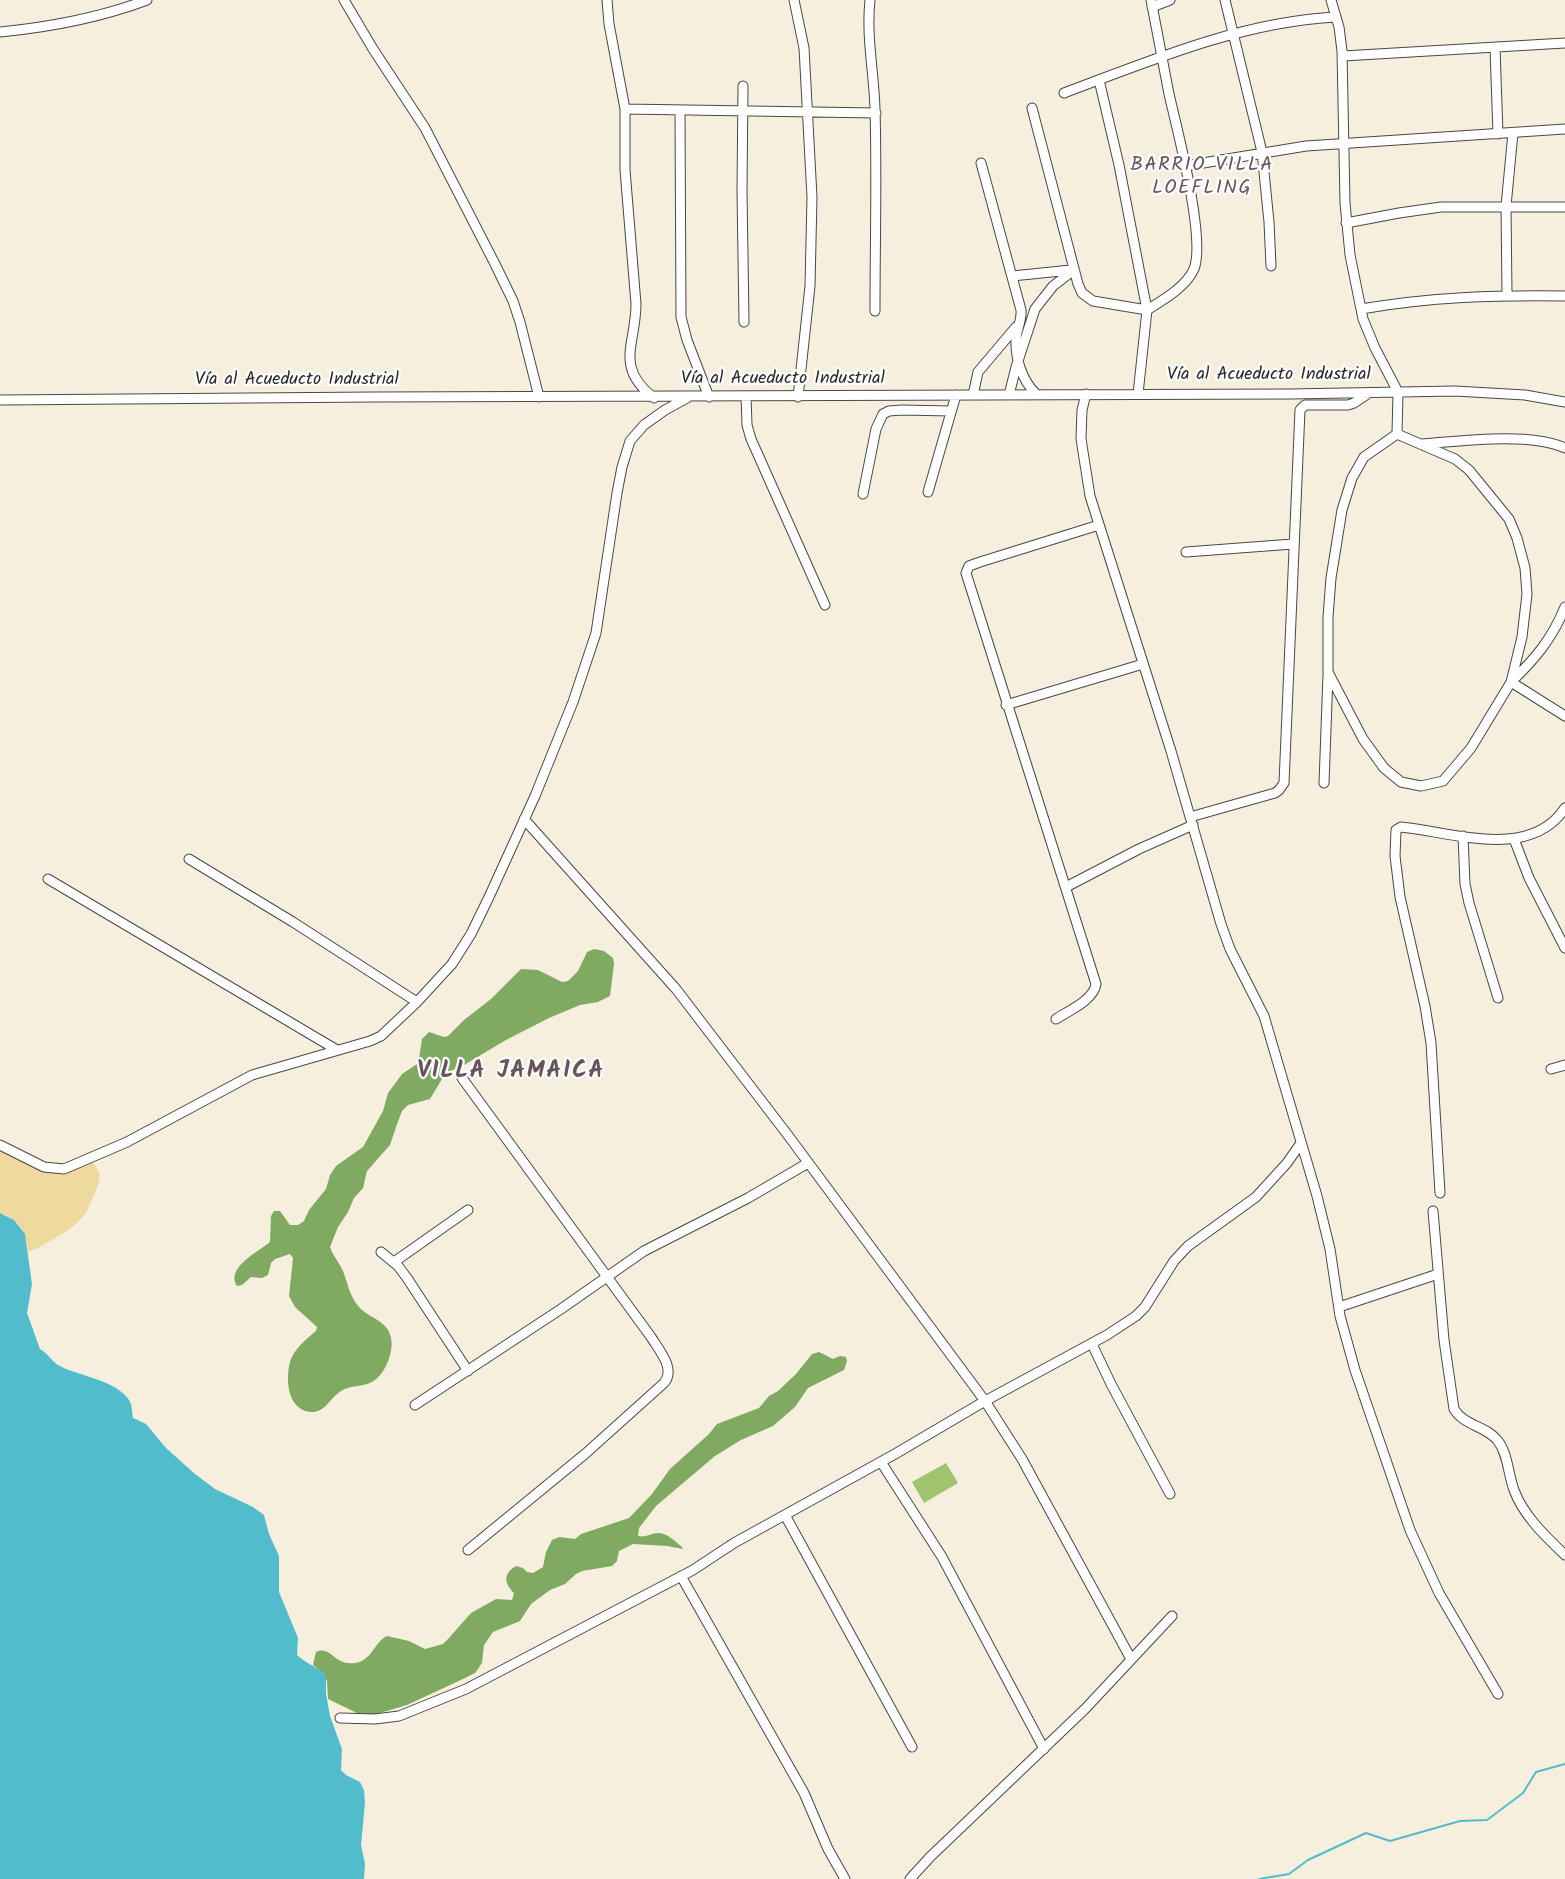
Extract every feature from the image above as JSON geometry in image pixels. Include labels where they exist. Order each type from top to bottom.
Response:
[{"type":"street","points":[[0,32],[77,21],[118,11],[147,0]]},
{"type":"street","points":[[344,0],[373,50],[425,128],[495,264],[513,301],[520,322],[539,397]]},
{"type":"street","points":[[607,0],[609,24],[625,109],[625,182],[636,304],[635,322],[628,349],[632,371],[644,390],[654,398]]},
{"type":"street","points":[[794,0],[804,48],[812,197],[811,265],[798,397]]},
{"type":"street","points":[[870,0],[868,23],[876,113],[875,310]]},
{"type":"street","points":[[1032,108],[1078,284],[1086,298],[1093,301],[1147,310],[1189,278],[1195,266],[1196,235],[1185,166],[1151,4],[1170,0]]},
{"type":"street","points":[[1226,0],[1262,152],[1271,266]]},
{"type":"street","points":[[1331,0],[1343,56],[1346,223],[1350,255],[1361,309],[1375,348],[1398,392],[1397,434]]},
{"type":"street","points":[[1064,93],[1162,56],[1234,34],[1296,20],[1336,17]]},
{"type":"street","points":[[1343,56],[1565,43]]},
{"type":"street","points":[[1495,48],[1498,134]]},
{"type":"street","points":[[1099,80],[1124,189],[1147,310],[1138,394]]},
{"type":"street","points":[[744,86],[744,322]]},
{"type":"street","points":[[625,109],[876,113]]},
{"type":"street","points":[[680,110],[681,317],[687,340],[709,397]]},
{"type":"street","points":[[1185,166],[1262,152],[1344,142],[1565,129]]},
{"type":"street","points":[[1507,295],[1506,206],[1514,133]]},
{"type":"street","points":[[981,163],[1021,310],[1016,339],[1018,359],[1023,378],[1036,394]]},
{"type":"street","points":[[1346,223],[1430,208],[1565,207]]},
{"type":"street","points":[[1012,276],[1074,270]]},
{"type":"street","points":[[973,395],[978,372],[1053,286],[1074,270]]},
{"type":"street","points":[[1361,309],[1424,299],[1507,295],[1565,296]]},
{"type":"street","points":[[1009,395],[1018,359],[1035,309]]},
{"type":"street","name":"Vía al Acueducto Industrial","points":[[0,400],[1398,392],[1495,393],[1525,395],[1565,402]]},
{"type":"street","points":[[1066,887],[1192,821],[1280,790],[1284,783],[1299,415],[1302,407],[1312,404],[1354,404],[1369,393]]},
{"type":"street","points":[[1086,394],[1082,410],[1081,439],[1086,479],[1230,949],[1264,1016],[1330,1249],[1339,1307],[1355,1370],[1418,1551],[1446,1606],[1498,1694]]},
{"type":"street","points":[[928,492],[956,395]]},
{"type":"street","points":[[746,396],[747,425],[751,439],[825,605]]},
{"type":"street","points":[[0,1145],[44,1167],[64,1169],[127,1142],[252,1075],[381,1036],[445,973],[462,950],[489,897],[573,702],[596,633],[621,467],[630,441],[648,421],[689,397]]},
{"type":"street","points":[[864,494],[876,429],[883,414],[902,410],[951,411]]},
{"type":"street","points":[[1328,672],[1363,739],[1384,768],[1401,782],[1421,786],[1443,782],[1471,748],[1510,682],[1522,637],[1527,594],[1525,568],[1509,519],[1469,470],[1455,459],[1397,434]]},
{"type":"street","points":[[1324,783],[1328,617],[1331,578],[1342,510],[1352,478],[1364,457],[1397,434]]},
{"type":"street","points":[[1419,444],[1486,439],[1551,441],[1565,448]]},
{"type":"street","points":[[1056,1019],[1077,1006],[1094,992],[1096,987],[1066,887],[1006,705],[967,578],[967,568],[1099,525]]},
{"type":"street","points":[[1186,552],[1293,544]]},
{"type":"street","points":[[1510,682],[1537,657],[1557,627],[1565,607]]},
{"type":"street","points":[[1006,705],[1143,664]]},
{"type":"street","points":[[1510,682],[1565,716]]},
{"type":"street","points":[[1440,1193],[1431,1043],[1425,1006],[1400,897],[1394,844],[1396,830],[1399,827],[1463,836],[1514,839],[1548,826],[1564,810]]},
{"type":"street","points":[[524,819],[676,989],[985,1401],[1027,1469],[1131,1659]]},
{"type":"street","points":[[1463,836],[1464,869],[1469,903],[1498,998]]},
{"type":"street","points":[[1514,839],[1529,878],[1565,948]]},
{"type":"street","points":[[189,858],[293,921],[417,1002]]},
{"type":"street","points":[[48,879],[337,1050]]},
{"type":"street","points":[[1551,1069],[1565,1065]]},
{"type":"street","points":[[462,1078],[664,1357],[669,1371],[668,1380],[585,1454],[468,1550]]},
{"type":"street","points":[[340,1718],[399,1716],[454,1694],[681,1576],[734,1543],[881,1462],[985,1401],[1092,1344],[1136,1316],[1151,1300],[1174,1262],[1188,1245],[1256,1197],[1287,1163],[1301,1143]]},
{"type":"street","points":[[415,1405],[663,1240],[748,1198],[808,1163]]},
{"type":"street","points":[[394,1262],[468,1210]]},
{"type":"street","points":[[1433,1211],[1445,1351],[1454,1409],[1467,1422],[1488,1432],[1498,1441],[1519,1500],[1539,1529],[1565,1554]]},
{"type":"street","points":[[381,1252],[394,1262],[407,1278],[468,1371]]},
{"type":"street","points":[[1339,1307],[1438,1274]]},
{"type":"street","points":[[1092,1344],[1170,1494]]},
{"type":"street","points":[[881,1462],[942,1557],[1044,1749]]},
{"type":"street","points":[[785,1515],[912,1747]]},
{"type":"street","points":[[681,1576],[804,1793],[828,1849],[845,1879]]},
{"type":"street","points":[[910,1879],[930,1857],[1044,1749],[1172,1616]]},
{"type":"green space","points":[[594,949],[604,951],[613,958],[610,996],[549,1018],[506,1040],[445,1074],[430,1099],[408,1105],[402,1111],[390,1145],[367,1171],[363,1188],[354,1198],[330,1247],[357,1304],[364,1312],[383,1324],[389,1332],[392,1344],[388,1363],[377,1379],[341,1391],[321,1410],[305,1411],[298,1407],[293,1401],[288,1386],[290,1362],[297,1349],[316,1331],[317,1327],[295,1307],[289,1296],[293,1258],[290,1254],[275,1259],[271,1263],[268,1275],[262,1278],[251,1277],[242,1285],[237,1286],[234,1279],[235,1273],[244,1261],[270,1242],[271,1216],[274,1211],[280,1211],[290,1225],[298,1225],[304,1221],[309,1210],[326,1189],[330,1175],[336,1166],[363,1147],[383,1111],[388,1093],[402,1074],[417,1064],[422,1039],[429,1032],[444,1037],[448,1036],[491,999],[521,969],[538,970],[562,982],[568,981],[578,971],[587,952]]},
{"type":"green space","points":[[819,1352],[833,1359],[840,1356],[846,1357],[844,1370],[808,1388],[795,1407],[773,1426],[741,1440],[715,1456],[656,1506],[639,1528],[638,1536],[662,1533],[683,1549],[633,1544],[619,1551],[617,1561],[612,1566],[576,1574],[565,1584],[550,1590],[531,1604],[520,1621],[493,1632],[484,1645],[482,1663],[475,1673],[407,1705],[373,1715],[357,1713],[328,1699],[327,1681],[323,1673],[313,1665],[316,1652],[326,1651],[342,1662],[355,1663],[365,1659],[387,1636],[409,1641],[425,1649],[443,1644],[471,1613],[496,1599],[512,1600],[514,1593],[506,1579],[512,1569],[516,1566],[533,1573],[543,1567],[546,1552],[552,1540],[559,1537],[575,1539],[581,1534],[629,1518],[652,1494],[670,1469],[717,1424],[759,1408],[769,1396],[778,1391],[796,1374],[812,1354]]},
{"type":"green space","points":[[946,1463],[958,1483],[924,1503],[912,1482]]},
{"type":"sand","points":[[0,1145],[55,1169],[91,1158],[100,1175],[98,1186],[86,1213],[76,1224],[28,1252],[26,1239],[17,1223],[0,1213]]},
{"type":"water","points":[[0,1213],[14,1220],[25,1234],[32,1284],[27,1313],[40,1349],[59,1366],[107,1384],[123,1393],[130,1402],[133,1418],[146,1424],[166,1448],[195,1474],[215,1489],[253,1507],[264,1515],[269,1534],[279,1556],[279,1592],[298,1638],[297,1655],[326,1676],[330,1716],[342,1749],[341,1770],[360,1782],[364,1790],[361,1845],[365,1864],[364,1879],[0,1879]]},
{"type":"waterway","points":[[1259,1879],[1289,1874],[1308,1860],[1366,1833],[1390,1841],[1460,1821],[1487,1820],[1523,1793],[1536,1772],[1565,1764]]},
{"type":"district","name":"BARRIO VILLA LOEFLING","points":[[1202,178]]},
{"type":"district","name":"VILLA JAMAICA","points":[[511,1073]]}]
